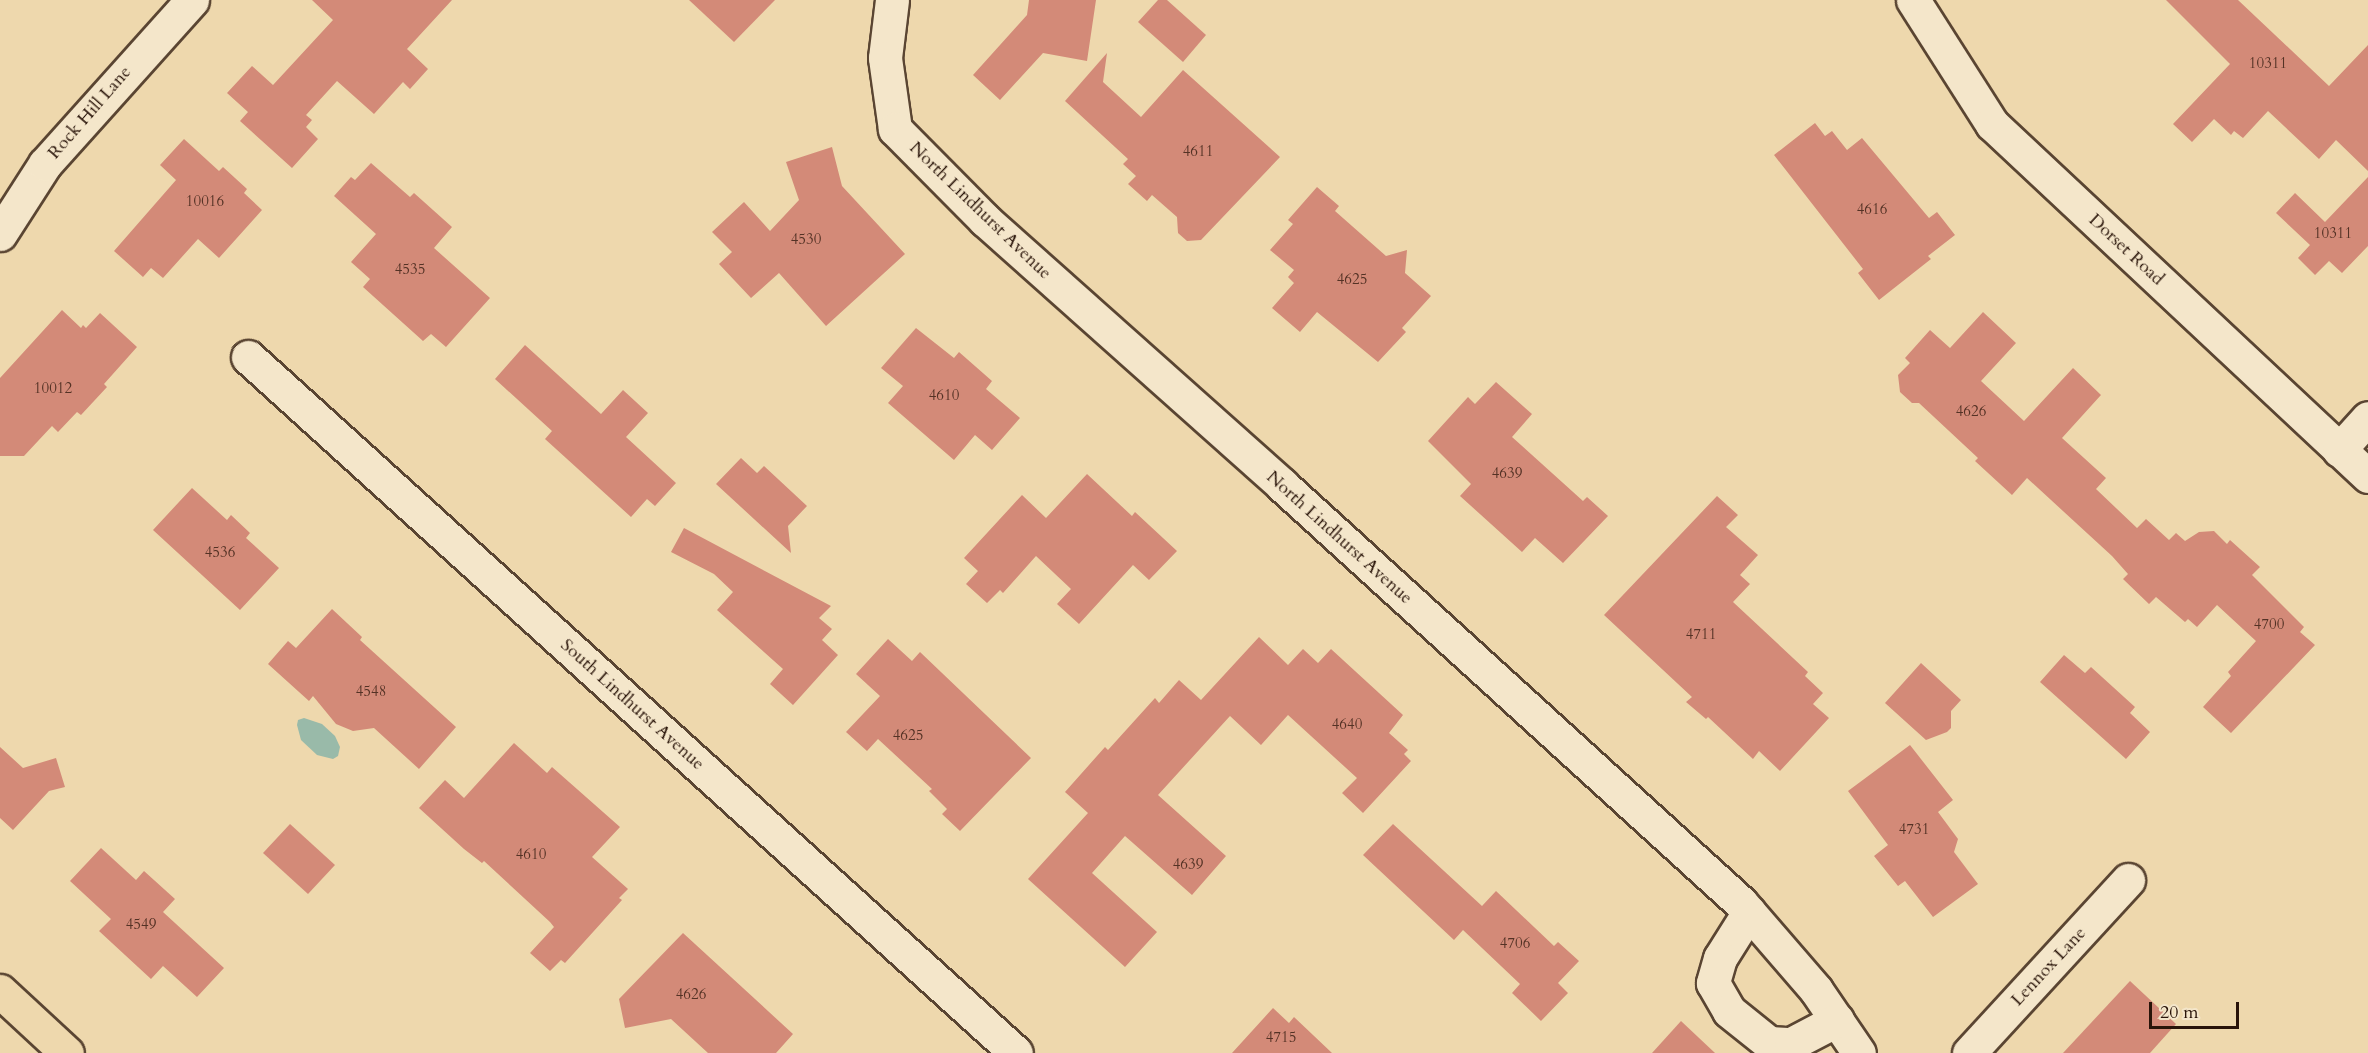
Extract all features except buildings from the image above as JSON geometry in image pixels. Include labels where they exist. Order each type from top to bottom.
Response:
[{"type":"main road","points":[[0,992],[67,1053]]},
{"type":"street","name":"Rock Hill Lane","points":[[0,234],[45,164],[192,0]]},
{"type":"street","name":"North Lindhurst Avenue","points":[[892,0],[885,58],[895,129],[985,220],[1282,485],[1749,912],[1816,990],[1859,1053]]},
{"type":"street","name":"Dorset Road","points":[[1913,0],[1992,124],[2368,476]]},
{"type":"street","name":"South Lindhurst Avenue","points":[[248,357],[1016,1053]]},
{"type":"street","points":[[2339,450],[2368,418]]},
{"type":"street","name":"Lennox Lane","points":[[1969,1053],[2128,880]]},
{"type":"street","points":[[1749,912],[1720,958],[1713,983],[1730,1011],[1769,1043],[1791,1044],[1837,1020]]},
{"type":"shaded area","points":[[304,718],[322,724],[335,736],[340,747],[338,756],[333,759],[317,755],[301,740],[297,725],[298,720]]}]
